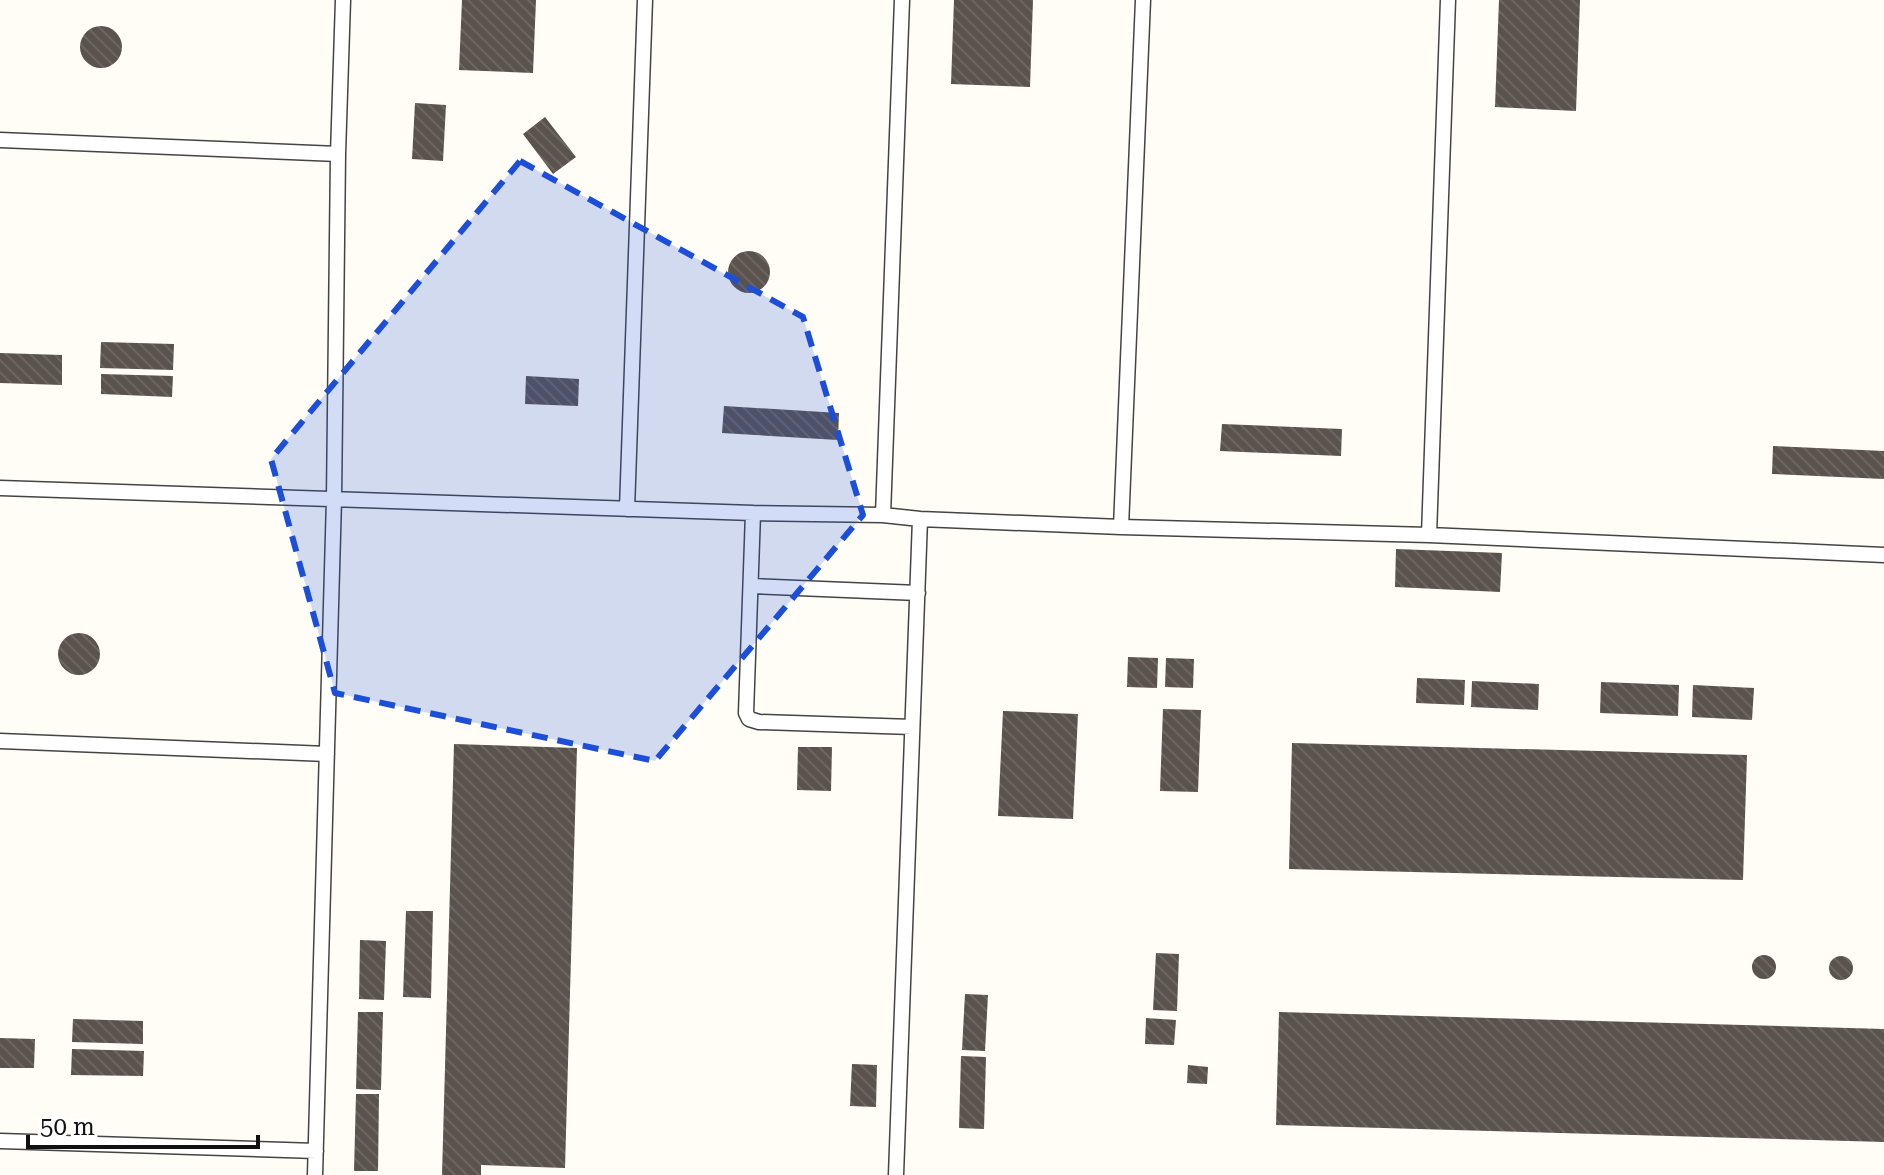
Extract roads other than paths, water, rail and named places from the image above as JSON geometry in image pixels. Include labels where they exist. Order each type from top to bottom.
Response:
[{"type":"lane","points":[[315,1175],[334,499],[343,0]]},
{"type":"lane","points":[[627,509],[645,0]]},
{"type":"lane","points":[[883,515],[902,0]]},
{"type":"lane","points":[[1121,527],[1143,0]]},
{"type":"lane","points":[[1429,535],[1448,0]]},
{"type":"lane","points":[[0,140],[338,154]]},
{"type":"lane","points":[[0,488],[883,515],[920,519],[1429,535],[1884,555]]},
{"type":"lane","points":[[753,513],[746,713],[749,719],[759,722],[912,727]]},
{"type":"lane","points":[[896,1175],[920,519]]},
{"type":"lane","points":[[752,586],[918,593]]},
{"type":"lane","points":[[0,741],[327,754]]},
{"type":"lane","points":[[0,1141],[316,1151]]}]
